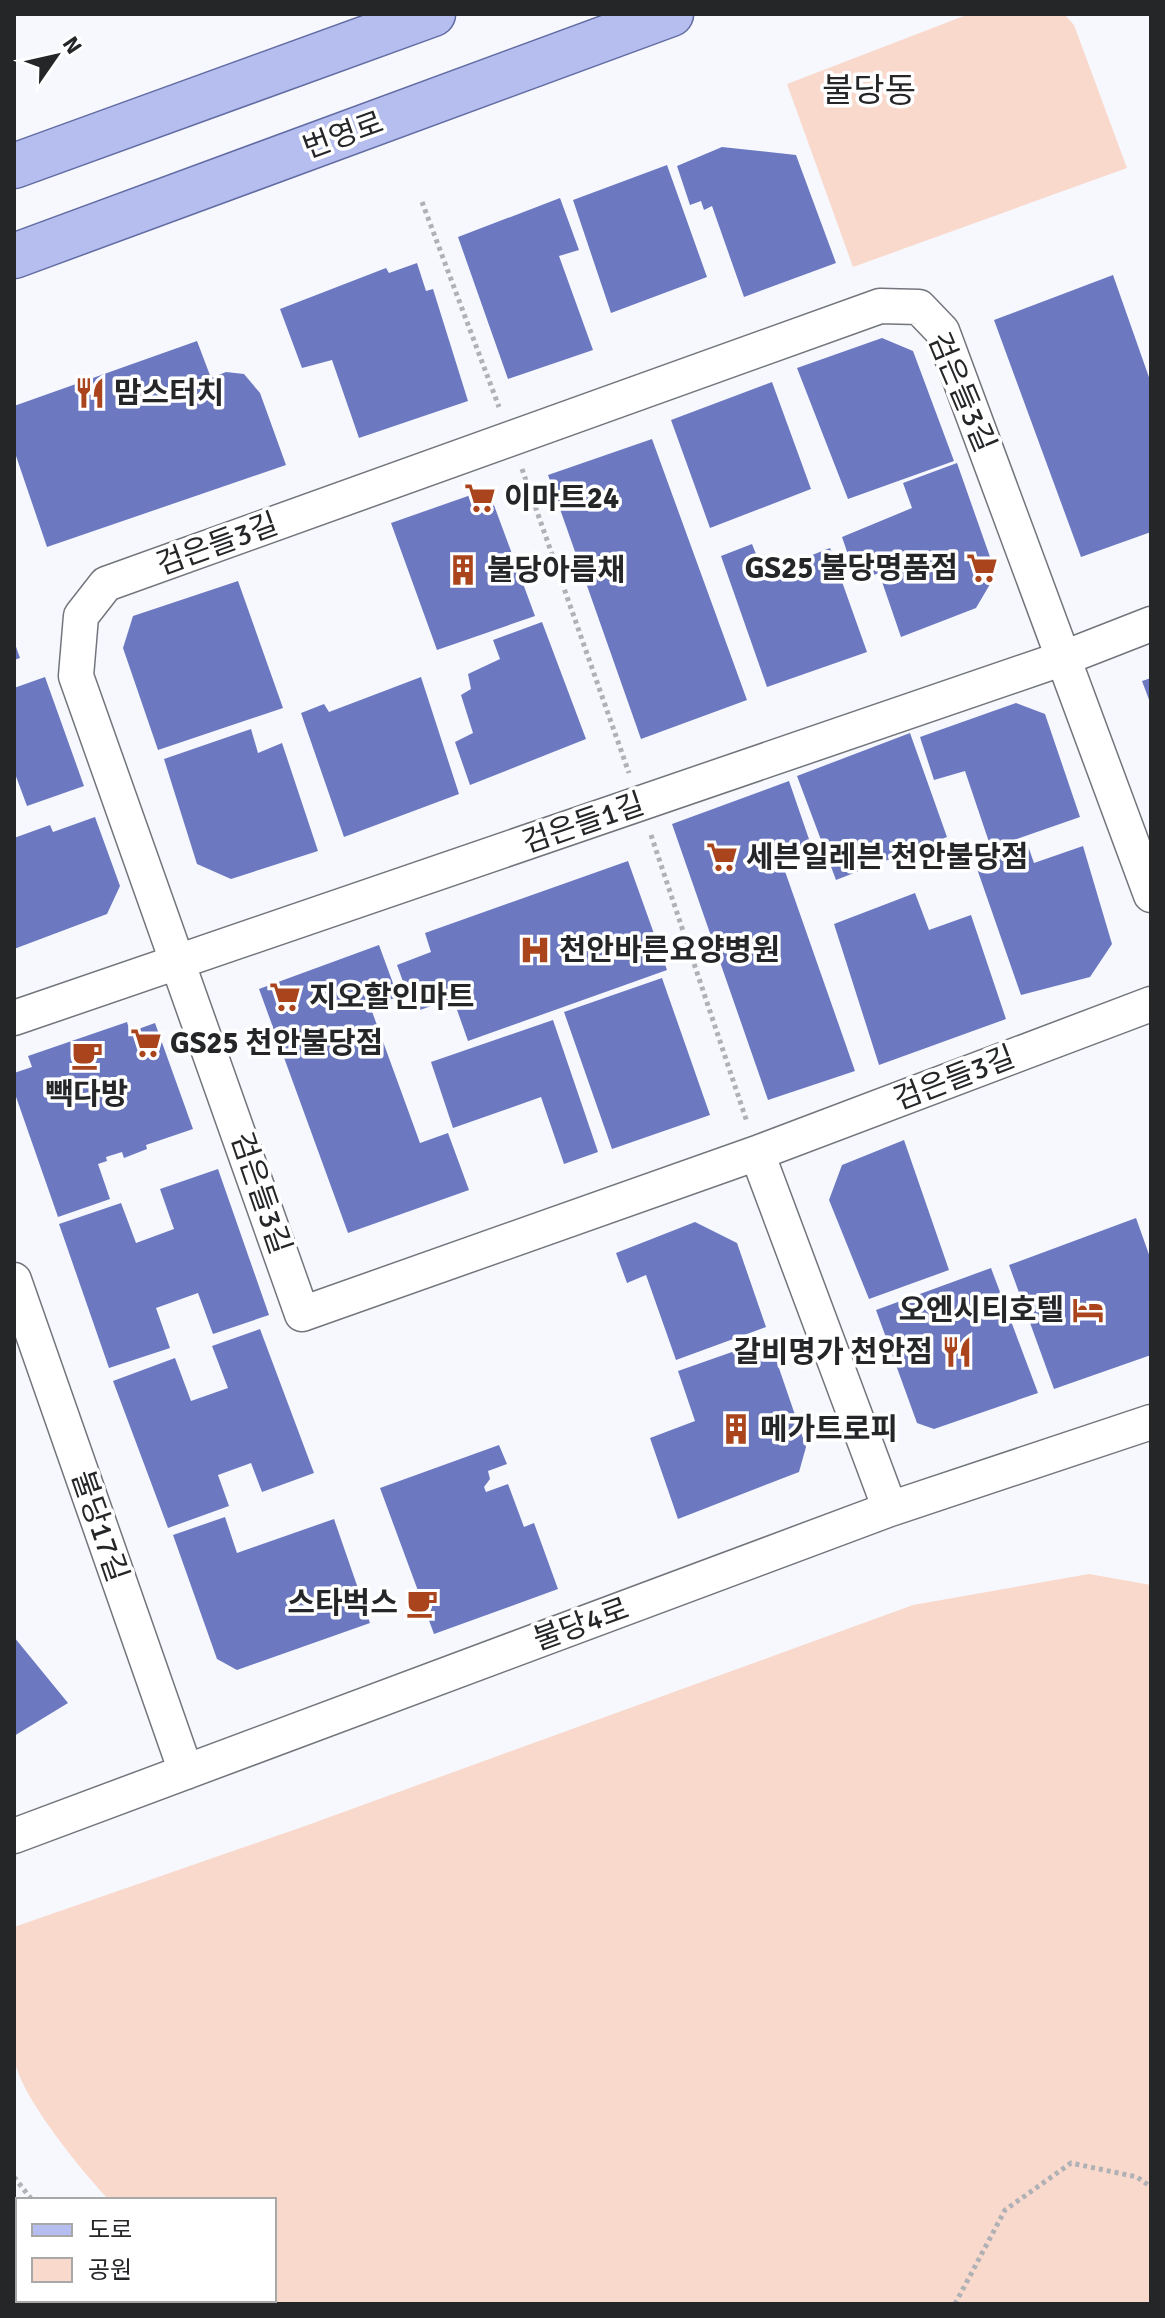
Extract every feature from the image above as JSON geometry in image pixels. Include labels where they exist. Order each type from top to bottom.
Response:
[{"type":"main road","points":[[14,166],[433,14]]},
{"type":"main road","name":"번영로","points":[[14,256],[671,14]]},
{"type":"street","name":"검은들3길","points":[[1151,895],[942,331],[919,307],[880,306],[106,584],[81,616],[76,676],[302,1314],[757,1153],[1151,1004]]},
{"type":"street","name":"검은들1길","points":[[14,1018],[1064,658],[1151,624]]},
{"type":"street","points":[[757,1153],[890,1509]]},
{"type":"street","name":"불당17길","points":[[14,1280],[186,1772]]},
{"type":"street","name":"불당4로","points":[[14,1836],[890,1509],[1151,1422]]},
{"type":"path","points":[[422,202],[510,437]]},
{"type":"path","points":[[955,2304],[1005,2210],[1071,2163],[1137,2177],[1151,2187]]},
{"type":"path","points":[[14,2177],[30,2198]]},
{"type":"green space","points":[[969,14],[1064,14],[1074,25],[1127,168],[853,267],[787,84]]},
{"type":"green space","points":[[1089,1574],[1151,1585],[1151,2304],[271,2304],[268,2302],[276,2302],[276,2198],[107,2198],[68,2152],[27,2091],[14,2057],[14,1927],[305,1826],[913,1605]]},
{"type":"building","points":[[722,147],[796,155],[836,263],[744,297],[712,206],[704,210],[701,201],[690,205],[677,166]]},
{"type":"building","points":[[667,165],[707,277],[611,313],[573,200]]},
{"type":"building","points":[[560,198],[579,250],[559,256],[593,350],[508,379],[458,237]]},
{"type":"building","points":[[417,263],[426,291],[433,289],[468,401],[359,438],[332,360],[302,368],[280,309],[386,268],[389,273]]},
{"type":"building","points":[[1113,275],[1151,383],[1151,532],[1081,557],[994,320]]},
{"type":"building","points":[[882,338],[913,351],[954,461],[848,499],[797,368]]},
{"type":"building","points":[[197,341],[211,378],[226,372],[244,374],[260,393],[286,465],[47,547],[14,450],[14,406]]},
{"type":"building","points":[[772,382],[811,489],[710,528],[671,420]]},
{"type":"building","points":[[652,439],[747,700],[641,739],[548,475]]},
{"type":"building","points":[[957,463],[996,574],[976,608],[901,637],[879,573],[857,581],[842,537],[912,508],[903,483]]},
{"type":"building","name":"불당아름채","points":[[488,489],[535,616],[437,650],[391,523]]},
{"type":"building","points":[[752,544],[764,574],[830,548],[867,652],[767,687],[721,556]]},
{"type":"building","points":[[238,581],[283,708],[158,750],[123,648],[133,616]]},
{"type":"building","points":[[542,622],[586,739],[470,785],[455,742],[473,733],[461,695],[471,689],[468,674],[500,659],[493,640]]},
{"type":"building","points":[[14,641],[20,658],[14,660]]},
{"type":"building","points":[[45,677],[84,786],[27,806],[14,771],[14,688]]},
{"type":"building","points":[[421,677],[459,794],[344,837],[301,713],[324,704],[329,712]]},
{"type":"building","points":[[1151,678],[1151,705],[1142,681]]},
{"type":"building","points":[[1016,703],[1045,714],[1080,817],[991,848],[965,771],[934,780],[920,737]]},
{"type":"building","points":[[251,729],[258,753],[282,743],[318,851],[231,879],[197,864],[164,759]]},
{"type":"building","points":[[910,733],[947,837],[836,880],[797,776]]},
{"type":"building","points":[[789,781],[811,845],[780,857],[855,1071],[768,1100],[672,824]]},
{"type":"building","points":[[95,817],[120,886],[107,914],[14,949],[14,838],[50,825],[53,832]]},
{"type":"building","points":[[1027,843],[1034,863],[1083,846],[1112,944],[1090,977],[1021,995],[975,863]]},
{"type":"building","points":[[628,861],[667,970],[468,1041],[456,1007],[449,1010],[446,1001],[414,1012],[397,965],[431,952],[425,933]]},
{"type":"building","points":[[915,893],[929,930],[971,915],[1006,1019],[879,1065],[834,924]]},
{"type":"building","points":[[379,945],[398,997],[370,1006],[420,1143],[448,1133],[469,1190],[348,1233],[259,989]]},
{"type":"building","points":[[662,978],[710,1115],[612,1149],[564,1012]]},
{"type":"building","points":[[553,1020],[598,1152],[564,1164],[541,1097],[453,1128],[431,1062]]},
{"type":"building","points":[[127,1022],[130,1032],[155,1023],[193,1129],[146,1145],[147,1149],[124,1158],[122,1152],[106,1157],[107,1161],[98,1164],[110,1199],[58,1217],[14,1091],[14,1073],[32,1067],[28,1056]]},
{"type":"building","points":[[904,1140],[949,1270],[869,1299],[829,1200],[842,1165]]},
{"type":"building","points":[[218,1169],[269,1315],[213,1334],[198,1293],[156,1308],[170,1348],[109,1368],[59,1224],[121,1203],[136,1243],[174,1229],[160,1189]]},
{"type":"building","name":"오엔시티호텔","points":[[1136,1218],[1151,1260],[1151,1355],[1054,1389],[1009,1265]]},
{"type":"building","points":[[695,1222],[737,1243],[766,1327],[676,1360],[646,1275],[627,1283],[616,1253]]},
{"type":"building","name":"갈비명가 천안점","points":[[991,1268],[1038,1393],[934,1429],[917,1423],[876,1310]]},
{"type":"building","points":[[260,1329],[314,1473],[262,1492],[251,1463],[218,1475],[229,1506],[168,1528],[113,1381],[175,1358],[191,1401],[228,1388],[212,1346]]},
{"type":"building","name":"메가트로피","points":[[769,1339],[806,1447],[799,1472],[678,1519],[650,1438],[695,1421],[678,1371]]},
{"type":"building","points":[[499,1445],[507,1464],[488,1471],[490,1479],[484,1487],[486,1492],[508,1484],[524,1527],[534,1523],[558,1589],[434,1634],[380,1488]]},
{"type":"building","points":[[225,1517],[237,1553],[334,1519],[370,1623],[237,1670],[217,1659],[173,1535]]},
{"type":"building","points":[[14,1637],[68,1703],[14,1736]]},
{"type":"building","points":[[16,2276],[16,2302],[27,2304],[14,2304]]},
{"type":"place","name":"맘스터치","points":[[90,393]]},
{"type":"place","name":"이마트24","points":[[480,498]]},
{"type":"place","name":"GS25 불당명품점","points":[[982,568]]},
{"type":"place","name":"불당아름채","points":[[463,570]]},
{"type":"place","name":"세븐일레븐 천안불당점","points":[[722,857]]},
{"type":"place","name":"천안바른요양병원","points":[[535,950]]},
{"type":"place","name":"지오할인마트","points":[[285,997]]},
{"type":"place","name":"GS25 천안불당점","points":[[146,1043]]},
{"type":"place","name":"빽다방","points":[[87,1055]]},
{"type":"place","name":"오엔시티호텔","points":[[1088,1310]]},
{"type":"place","name":"갈비명가 천안점","points":[[957,1352]]},
{"type":"place","name":"메가트로피","points":[[736,1429]]},
{"type":"place","name":"스타벅스","points":[[422,1603]]},
{"type":"district","name":"불당동","points":[[869,90]]}]
